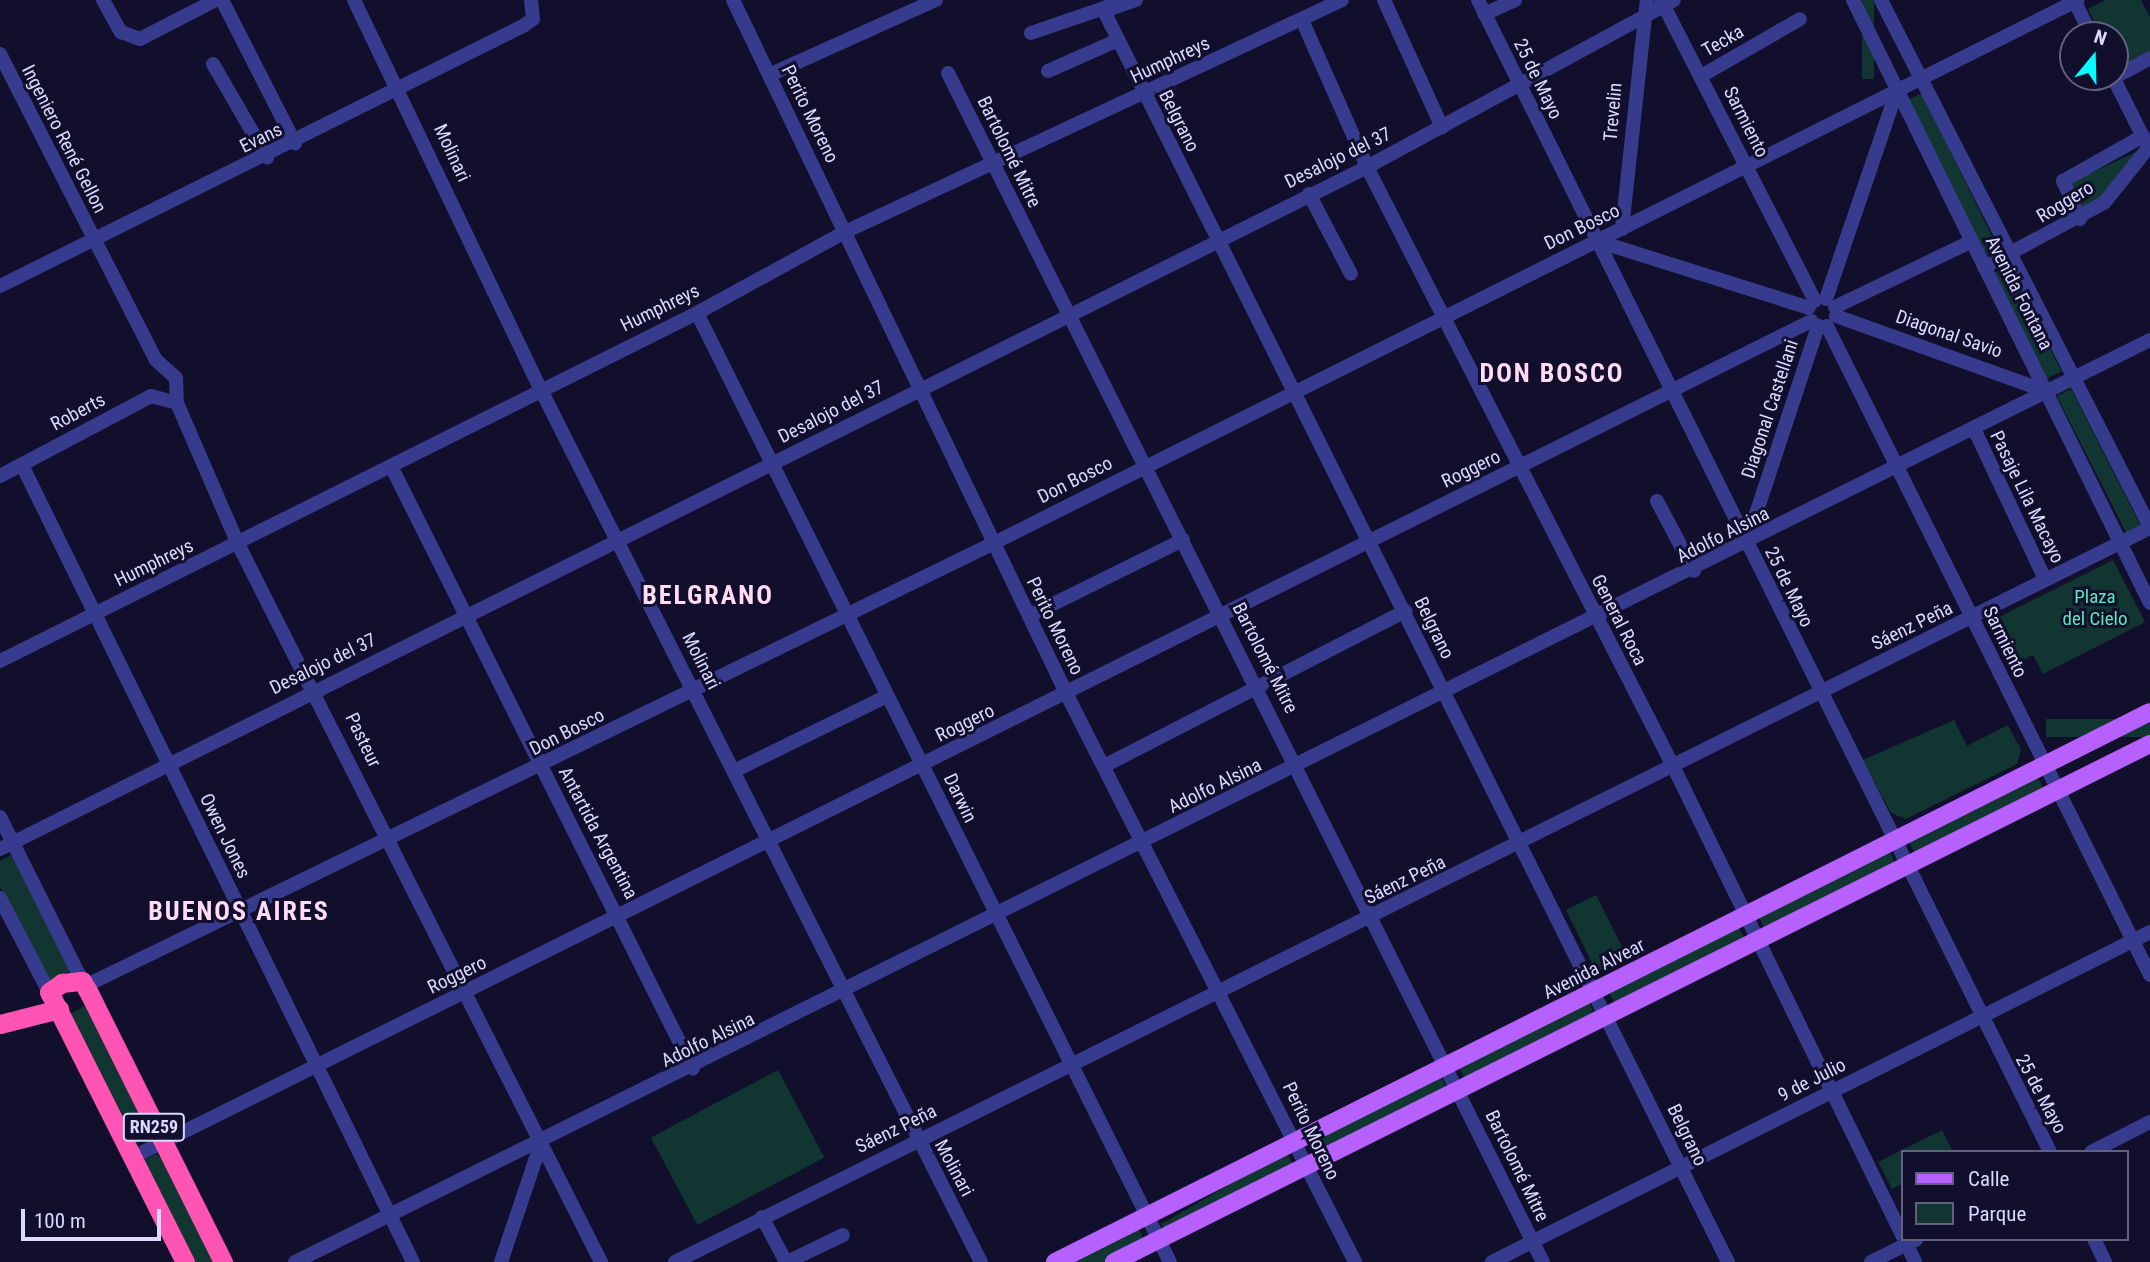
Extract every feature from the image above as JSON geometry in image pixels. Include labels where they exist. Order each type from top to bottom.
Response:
[{"type":"highway","points":[[5,1022],[54,1001],[83,1001],[85,986]]},
{"type":"highway","name":"RN259","points":[[85,986],[223,1262]]},
{"type":"highway","name":"RN259","points":[[54,1001],[185,1262]]},
{"type":"main road","name":"Avenida Alvear","points":[[1055,1262],[2150,712]]},
{"type":"main road","points":[[1114,1262],[1457,1088],[2150,744]]},
{"type":"street","points":[[103,0],[121,32],[140,39],[216,0]]},
{"type":"street","points":[[222,0],[295,143]]},
{"type":"street","name":"Molinari","points":[[354,0],[401,91],[540,388],[695,690],[769,843],[981,1262]]},
{"type":"street","name":"Evans","points":[[0,286],[401,91],[411,80],[533,19],[531,0]]},
{"type":"street","name":"Perito Moreno","points":[[733,0],[847,232],[919,389],[1067,695],[1221,993],[1355,1262]]},
{"type":"street","points":[[769,75],[914,5],[936,0]]},
{"type":"street","points":[[1104,11],[1116,0]]},
{"type":"street","points":[[1031,33],[1136,0]]},
{"type":"street","name":"Humphreys","points":[[0,661],[238,544],[540,388],[697,313],[847,232],[1342,0]]},
{"type":"street","points":[[1384,0],[1442,127]]},
{"type":"street","name":"25 de Mayo","points":[[1478,0],[1979,1018],[2049,1150]]},
{"type":"street","points":[[1484,14],[1515,0]]},
{"type":"street","name":"Trevelin","points":[[1622,229],[1642,18],[1647,0]]},
{"type":"street","name":"Avenida Fontana","points":[[1853,0],[2150,603]]},
{"type":"street","name":"Avenida Fontana","points":[[1881,0],[2150,528]]},
{"type":"street","points":[[2076,1],[2085,21]]},
{"type":"street","name":"Don Bosco","points":[[85,986],[242,914],[695,690],[844,613],[994,543],[2076,1]]},
{"type":"street","name":"Desalojo del 37","points":[[6,846],[315,688],[1367,167],[1520,87],[1666,2]]},
{"type":"street","name":"Sarmiento","points":[[1666,2],[1822,313],[1896,470],[1973,618],[2043,766],[2150,975]]},
{"type":"street","name":"Belgrano","points":[[1104,11],[1728,1262]]},
{"type":"street","name":"Tecka","points":[[1701,76],[1800,19]]},
{"type":"street","name":"General Roca","points":[[1303,20],[1367,167],[1674,768],[1745,917],[1902,1228]]},
{"type":"street","points":[[1048,71],[1118,40]]},
{"type":"street","name":"Ingeniero René Gellon","points":[[0,54],[93,241]]},
{"type":"street","points":[[2129,69],[2150,58]]},
{"type":"street","points":[[213,64],[267,157]]},
{"type":"street","name":"Bartolomé Mitre","points":[[948,73],[1144,466],[1259,688],[1543,1262]]},
{"type":"street","name":"Diagonal Castellani","points":[[1746,544],[1898,90]]},
{"type":"street","points":[[2121,91],[2147,146]]},
{"type":"street","name":"Roggero","points":[[2080,219],[2063,181],[2147,146]]},
{"type":"street","name":"Roggero","points":[[1984,267],[2080,219],[2113,194],[2147,146]]},
{"type":"street","points":[[1309,194],[1351,274]]},
{"type":"street","name":"Pasteur","points":[[93,241],[156,360],[176,378],[177,403],[238,544],[315,688],[601,1262]]},
{"type":"street","name":"Diagonal Savio","points":[[1597,241],[1822,313],[2048,392]]},
{"type":"street","name":"Roggero","points":[[133,1157],[314,1064],[1067,695],[1369,541],[1671,392],[1822,313],[1972,241]]},
{"type":"street","name":"Darwin","points":[[697,313],[1070,1068],[1170,1262]]},
{"type":"street","name":"Adolfo Alsina","points":[[295,1262],[693,1069],[995,915],[1597,620],[2150,341]]},
{"type":"street","name":"Roberts","points":[[0,476],[150,396],[177,403]]},
{"type":"street","name":"Pasaje Lila Macayo","points":[[1975,431],[2045,579]]},
{"type":"street","name":"Owen Jones","points":[[22,464],[388,1216],[413,1262]]},
{"type":"street","name":"Antartida Argentina","points":[[391,466],[541,767],[620,916],[693,1069]]},
{"type":"street","points":[[1657,502],[1694,571]]},
{"type":"street","name":"Sáenz Peña","points":[[675,1262],[917,1139],[1070,1068],[1520,845],[2150,528]]},
{"type":"street","points":[[1029,616],[1184,540]]},
{"type":"street","points":[[1104,766],[1405,611]]},
{"type":"street","points":[[734,771],[887,696]]},
{"type":"street","points":[[0,817],[6,846],[85,986]]},
{"type":"street","points":[[0,898],[54,1001]]},
{"type":"street","name":"9 de Julio","points":[[1492,1262],[2150,932]]},
{"type":"street","points":[[2095,1150],[2150,1122]]},
{"type":"street","points":[[501,1262],[541,1143]]},
{"type":"street","points":[[762,1217],[786,1262],[843,1235]]},
{"type":"street","points":[[1871,1262],[1906,1241]]},
{"type":"street","name":"General Roca","points":[[1908,1241],[1915,1262]]},
{"type":"street","points":[[2095,1241],[2105,1262]]},
{"type":"green space","points":[[1862,0],[1874,0],[1874,79],[1862,79]]},
{"type":"green space","points":[[2105,0],[2141,0],[2150,17],[2150,54],[2129,65],[2129,21],[2094,21],[2088,9]]},
{"type":"green space","points":[[1922,93],[1999,250],[1983,258],[1907,100]]},
{"type":"green space","points":[[2138,151],[2112,189],[2085,211],[2070,183]]},
{"type":"green space","points":[[2008,266],[2062,371],[2046,379],[1993,274]]},
{"type":"green space","points":[[2071,389],[2140,525],[2126,533],[2057,396]]},
{"type":"green space","name":"Plaza del Cielo","points":[[2113,560],[2145,622],[2043,674],[2033,655],[2011,666],[1989,622]]},
{"type":"green space","points":[[2046,719],[2150,719],[2150,737],[2046,737]]},
{"type":"green space","points":[[1954,720],[1967,746],[2008,725],[2021,750],[2017,764],[1906,819],[1891,813],[1863,760]]},
{"type":"green space","points":[[2037,776],[2044,790],[1916,856],[1909,841]]},
{"type":"green space","points":[[1889,850],[1896,865],[1764,927],[1757,912]]},
{"type":"green space","points":[[11,855],[70,971],[48,982],[0,887],[0,861]]},
{"type":"green space","points":[[1596,895],[1628,959],[1603,971],[1594,967],[1566,910]]},
{"type":"green space","points":[[1738,926],[1745,940],[1616,1006],[1609,992]]},
{"type":"green space","points":[[1588,1001],[1595,1015],[1466,1081],[1459,1067]]},
{"type":"green space","points":[[85,1006],[151,1136],[136,1144],[70,1014]]},
{"type":"green space","points":[[778,1070],[824,1157],[697,1225],[651,1138]]},
{"type":"green space","points":[[1440,1075],[1447,1089],[1318,1155],[1311,1141]]},
{"type":"green space","points":[[1942,1130],[1952,1150],[1902,1150]]},
{"type":"green space","points":[[1902,1150],[1902,1184],[1892,1189],[1878,1162]]},
{"type":"green space","points":[[1286,1152],[1294,1166],[1169,1238],[1161,1224]]},
{"type":"green space","points":[[156,1154],[162,1158],[214,1262],[190,1262],[144,1160]]},
{"type":"green space","points":[[1138,1227],[1145,1242],[1105,1262],[1069,1262]]},
{"type":"district","name":"DON BOSCO","points":[[1552,374]]},
{"type":"district","name":"BELGRANO","points":[[708,596]]},
{"type":"district","name":"BUENOS AIRES","points":[[239,912]]}]
